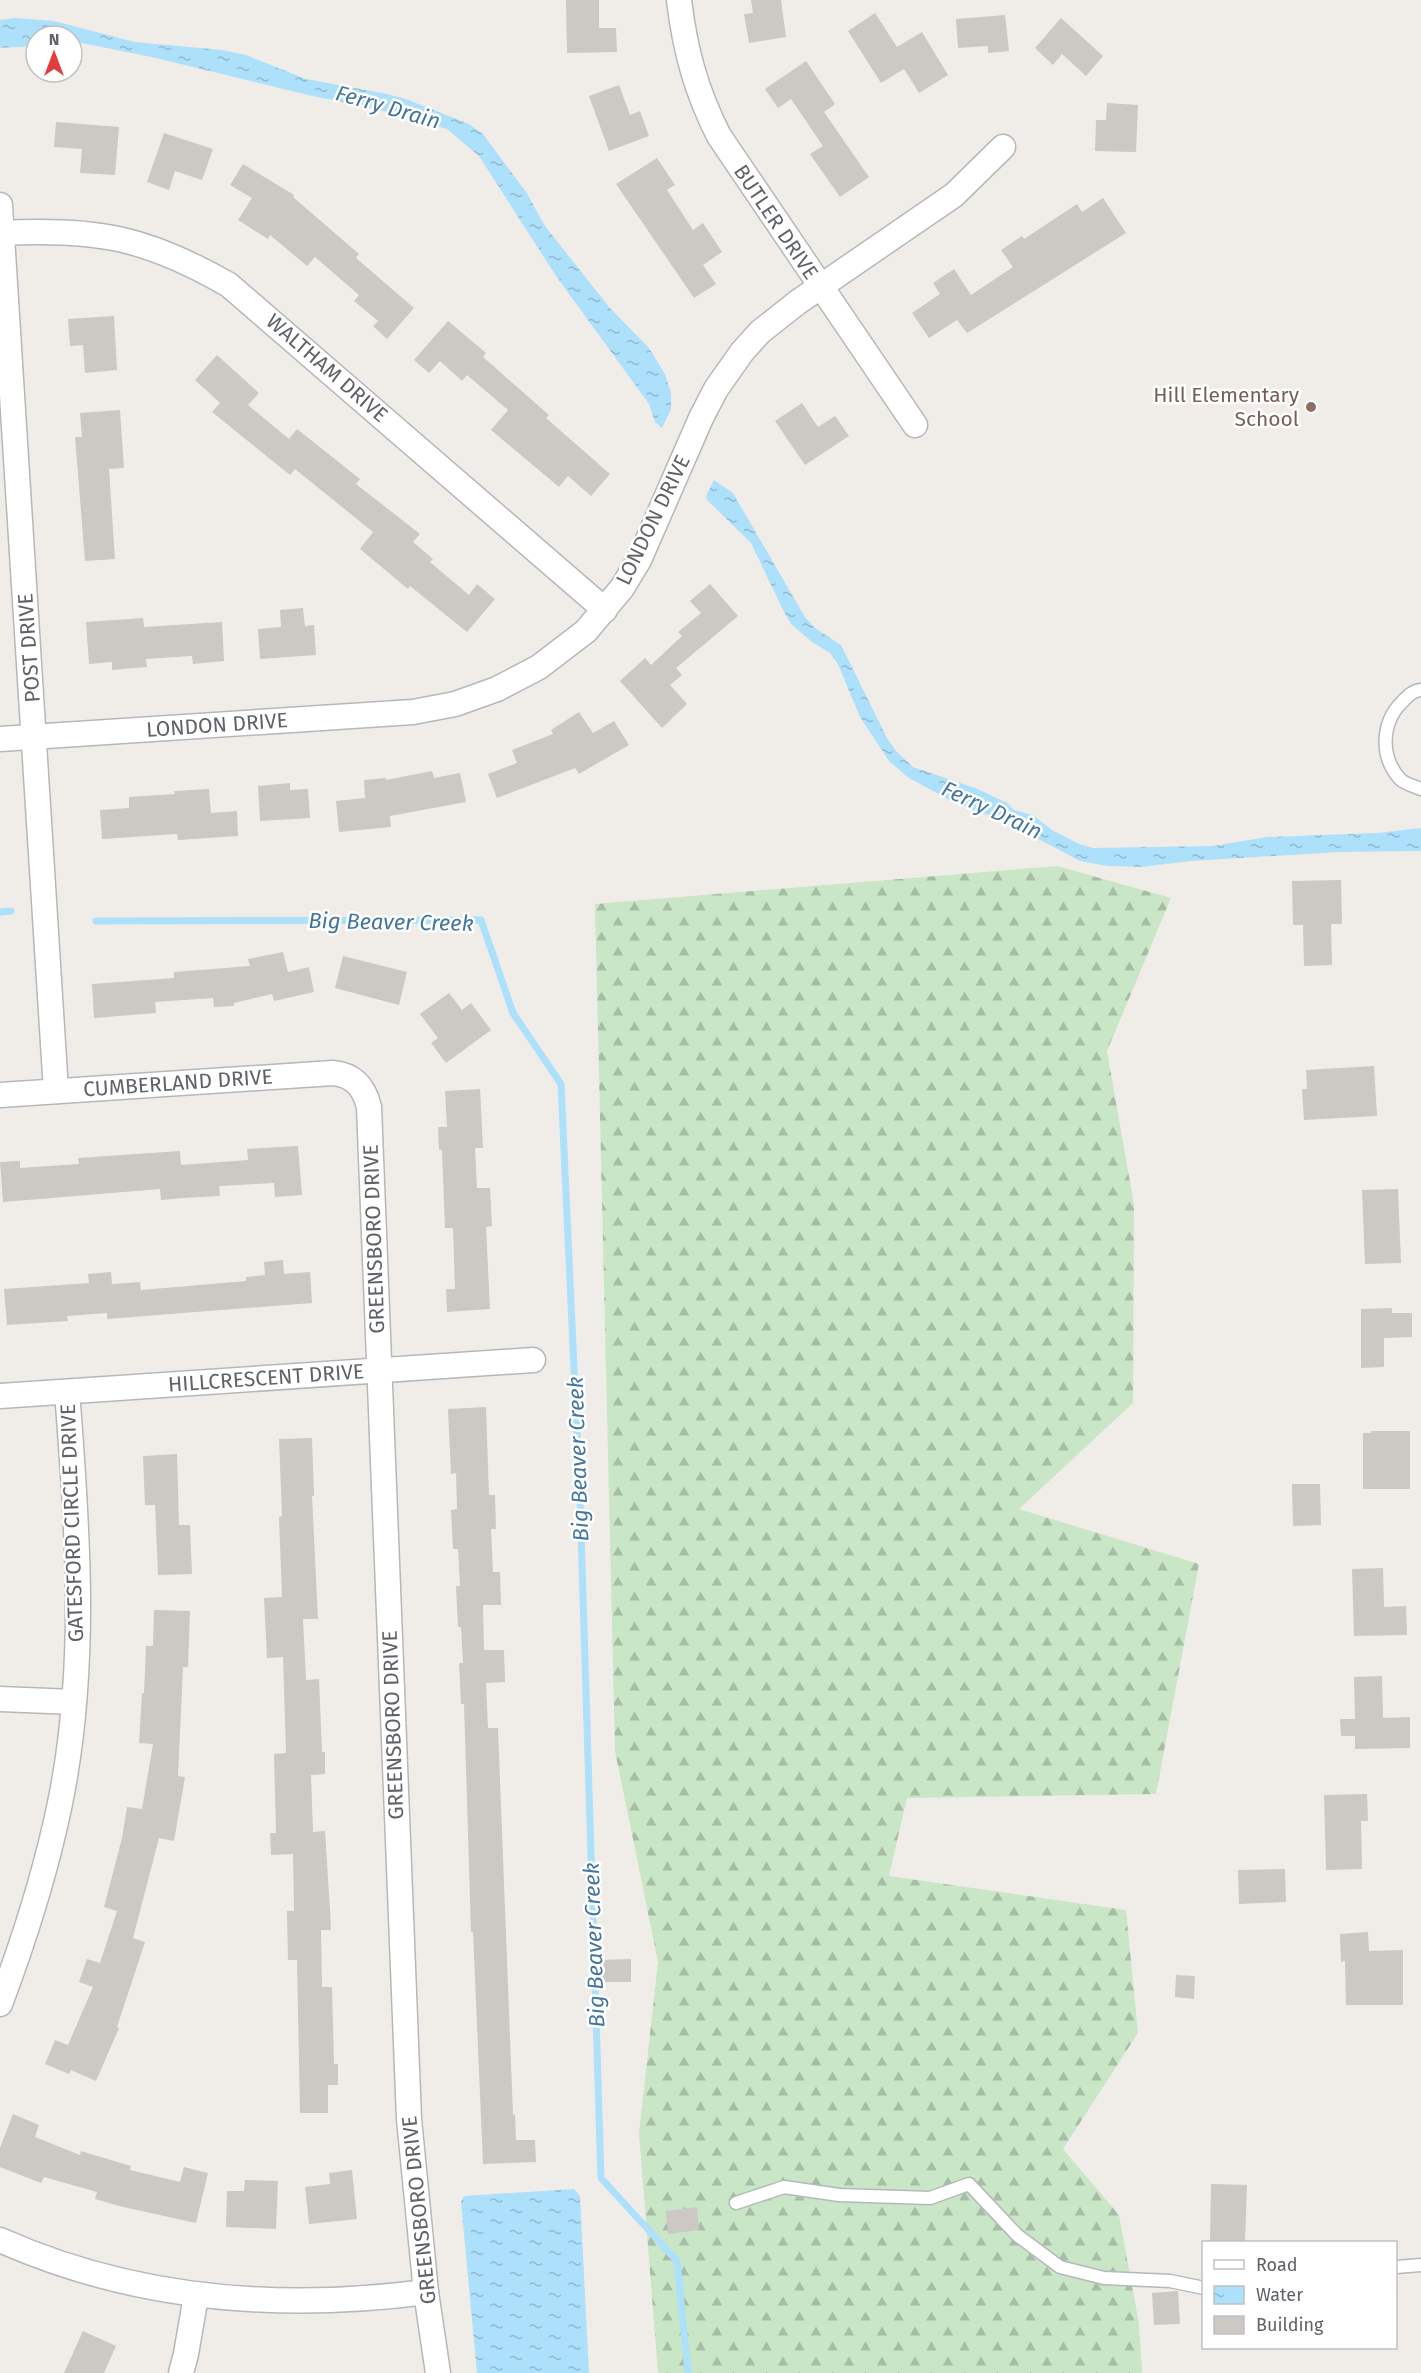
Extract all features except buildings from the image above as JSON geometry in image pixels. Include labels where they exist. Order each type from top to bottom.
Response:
[{"type":"street","name":"BUTLER DRIVE","points":[[679,0],[692,75],[705,110],[740,170],[915,425]]},
{"type":"street","name":"LONDON DRIVE","points":[[0,739],[396,714],[437,708],[497,689],[532,671],[573,643],[605,610],[639,560],[701,418],[728,370],[760,332],[820,287],[954,195],[1003,147]]},
{"type":"street","name":"POST DRIVE","points":[[0,205],[56,1091]]},
{"type":"street","name":"WALTHAM DRIVE","points":[[1,233],[68,231],[120,238],[175,255],[229,285],[605,610]]},
{"type":"street","name":"CUMBERLAND DRIVE","points":[[0,1095],[333,1073],[344,1074],[354,1080]]},
{"type":"street","name":"GREENSBORO DRIVE","points":[[354,1080],[363,1089],[369,1107],[408,2118],[426,2292],[438,2373]]},
{"type":"street","name":"HILLCRESCENT DRIVE","points":[[0,1396],[533,1360]]},
{"type":"street","name":"GATESFORD CIRCLE DRIVE","points":[[0,2004],[33,1912],[45,1870],[60,1807],[74,1702],[79,1576],[67,1392]]},
{"type":"street","points":[[0,1699],[74,1702]]},
{"type":"street","points":[[0,2240],[83,2271],[196,2296],[296,2302],[350,2300],[426,2292]]},
{"type":"street","points":[[181,2373],[196,2296]]},
{"type":"lane","points":[[1421,690],[1413,691],[1393,711],[1385,736],[1388,761],[1401,781],[1421,789]]},
{"type":"lane","points":[[736,2203],[784,2187],[839,2195],[930,2198],[969,2184],[1017,2235],[1060,2267],[1104,2278],[1170,2281],[1202,2288]]},
{"type":"lane","points":[[1397,2267],[1421,2265]]},
{"type":"green space","points":[[1057,866],[1171,898],[1107,1051],[1134,1205],[1133,1403],[1019,1509],[1199,1564],[1156,1794],[907,1798],[889,1876],[1126,1910],[1138,2033],[1063,2149],[1119,2215],[1139,2324],[1142,2373],[658,2373],[639,2133],[658,1962],[615,1751],[595,904]]},
{"type":"water","name":"Ferry Drain","points":[[16,18],[66,24],[24,24],[24,47],[0,48],[0,20]]},
{"type":"water","name":"Ferry Drain","points":[[84,29],[135,42],[222,50],[246,55],[306,79],[403,98],[469,124],[483,134],[526,192],[545,226],[609,307],[649,348],[665,374],[671,393],[671,409],[662,428],[655,422],[649,404],[556,276],[479,156],[447,129],[365,106],[312,96],[156,58],[84,43]]},
{"type":"water","name":"Ferry Drain","points":[[714,480],[733,493],[805,617],[815,628],[841,645],[887,738],[896,751],[913,767],[975,788],[1007,803],[1014,810],[1033,815],[1052,830],[1079,844],[1093,848],[1213,846],[1267,837],[1377,833],[1421,828],[1421,851],[1339,852],[1191,861],[1141,867],[1107,866],[1080,861],[1002,820],[955,803],[909,778],[889,761],[860,717],[838,664],[830,653],[812,642],[791,624],[751,543],[707,500],[706,496]]},
{"type":"water","points":[[574,2189],[580,2196],[589,2373],[477,2373],[461,2202],[464,2196]]},
{"type":"waterway","name":"Big Beaver Creek","points":[[0,912],[11,911]]},
{"type":"waterway","name":"Big Beaver Creek","points":[[96,921],[481,920],[513,1013],[561,1084],[580,1499],[601,2178],[677,2261],[688,2373]]},
{"type":"place","name":"Hill Elementary School","points":[[1311,407]]}]
